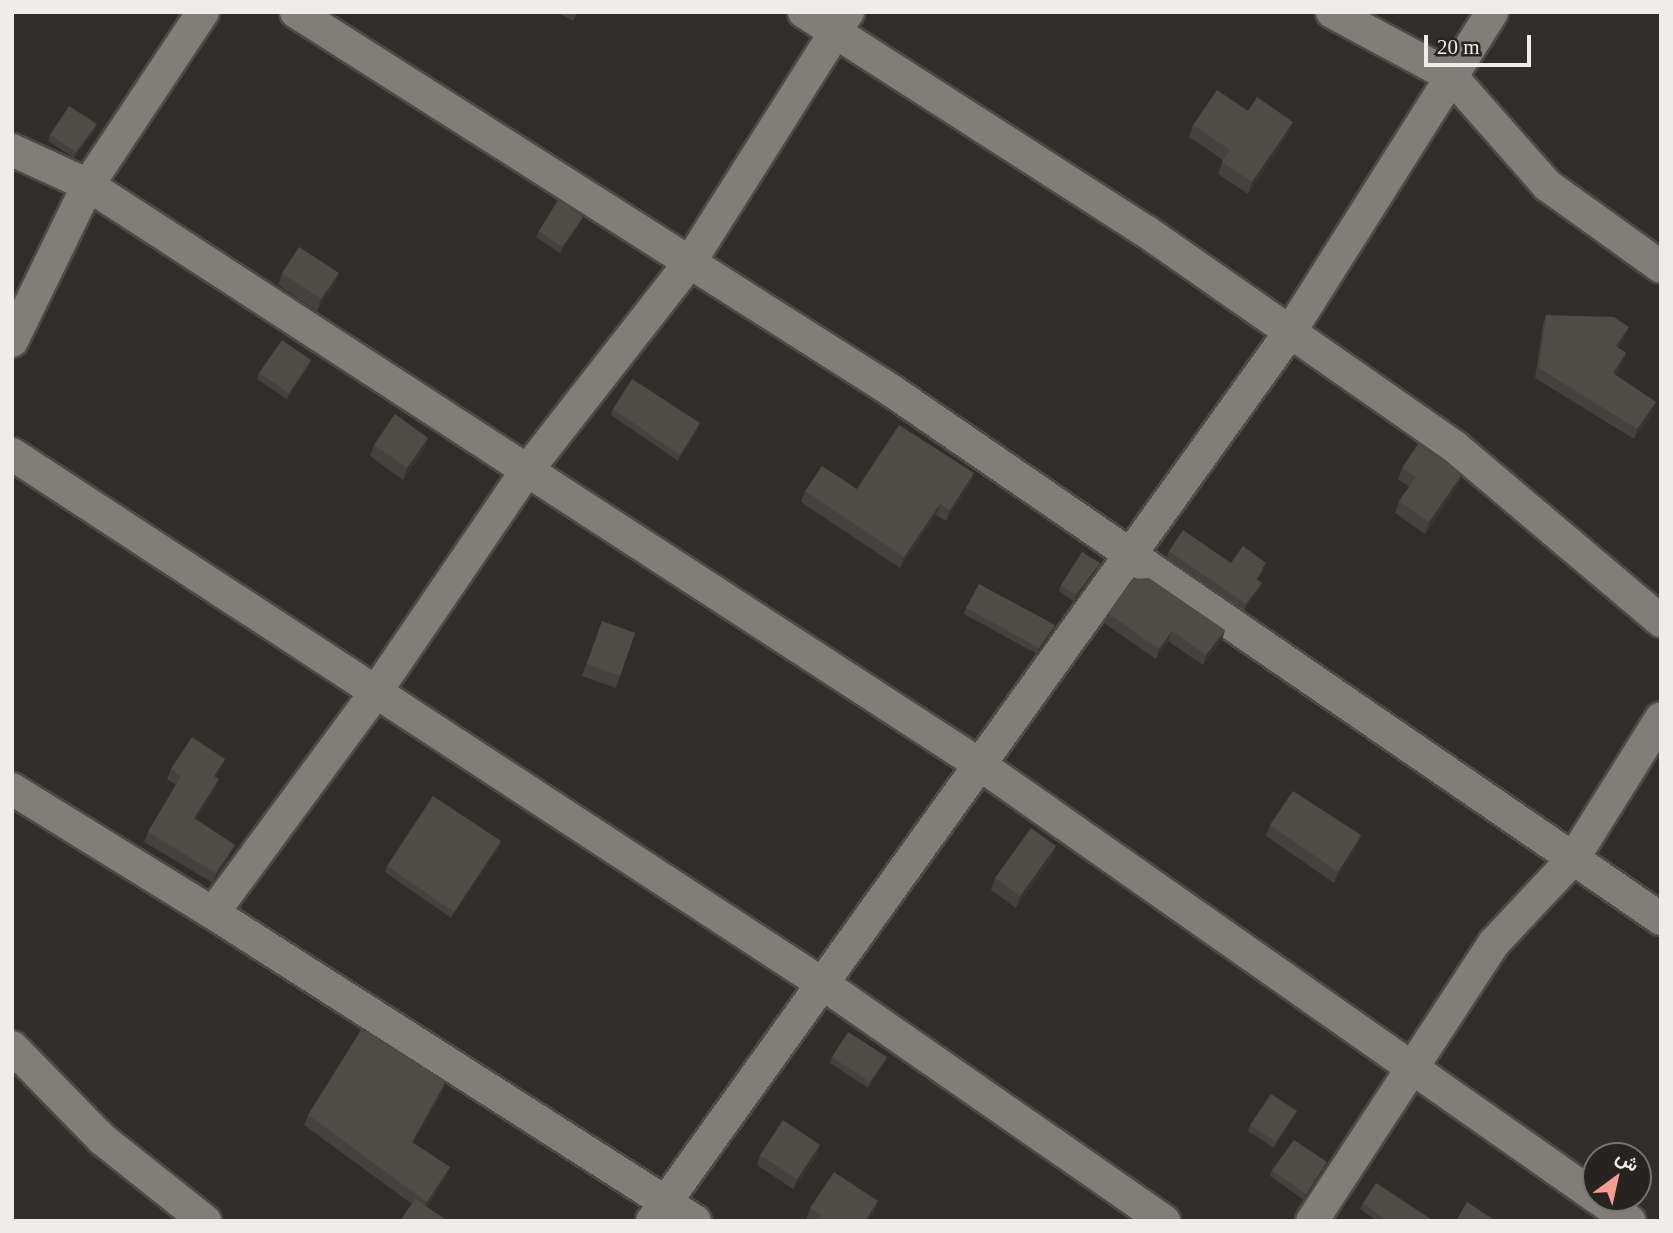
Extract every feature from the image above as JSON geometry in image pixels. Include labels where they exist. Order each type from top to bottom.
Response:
[{"type":"street","points":[[12,341],[88,185],[203,12]]},
{"type":"street","points":[[296,12],[690,262],[1131,556],[1661,919]]},
{"type":"street","points":[[804,12],[841,22],[1455,447],[1661,621]]},
{"type":"street","points":[[1332,12],[1451,76],[1547,185],[1661,267]]},
{"type":"street","points":[[1451,76],[1474,12]]},
{"type":"street","points":[[659,1210],[825,986],[979,764],[1290,332],[1492,12]]},
{"type":"street","points":[[212,913],[375,693],[526,472],[690,262],[841,22]]},
{"type":"street","points":[[12,150],[88,185],[979,764],[1582,1187]]},
{"type":"street","points":[[12,454],[825,986],[1164,1221]]},
{"type":"street","points":[[1312,1221],[1494,943],[1573,859],[1661,718]]},
{"type":"street","points":[[12,789],[212,913],[659,1210],[695,1221]]},
{"type":"street","points":[[12,1047],[102,1139],[205,1221]]},
{"type":"building","points":[[1217,90],[1248,111],[1257,97],[1293,122],[1252,182],[1222,162],[1230,150],[1193,125]]},
{"type":"building","points":[[69,106],[97,124],[76,152],[50,135]]},
{"type":"building","points":[[558,200],[583,217],[562,247],[539,231]]},
{"type":"building","points":[[299,247],[339,273],[321,299],[282,273]]},
{"type":"building","points":[[1546,315],[1614,317],[1629,327],[1616,346],[1626,353],[1613,373],[1656,402],[1637,429],[1539,368]]},
{"type":"building","points":[[282,340],[311,360],[289,393],[259,373]]},
{"type":"building","points":[[632,379],[700,423],[680,455],[613,409]]},
{"type":"building","points":[[395,414],[428,438],[407,468],[374,445]]},
{"type":"building","points":[[899,425],[974,473],[950,510],[940,504],[904,557],[805,491],[822,466],[857,489]]},
{"type":"building","points":[[1418,444],[1462,474],[1429,522],[1399,501],[1416,477],[1402,468]]},
{"type":"building","points":[[1183,530],[1231,563],[1243,546],[1266,563],[1256,579],[1262,583],[1246,604],[1169,551]]},
{"type":"building","points":[[1082,552],[1100,563],[1076,595],[1061,585]]},
{"type":"building","points":[[1149,578],[1225,630],[1206,655],[1172,631],[1159,649],[1108,613],[1132,579]]},
{"type":"building","points":[[979,584],[1055,625],[1039,648],[966,608]]},
{"type":"building","points":[[602,621],[635,633],[620,676],[587,664]]},
{"type":"building","points":[[192,737],[225,759],[214,776],[219,779],[194,818],[235,845],[216,873],[148,832],[181,776],[171,769]]},
{"type":"building","points":[[1293,791],[1361,835],[1338,872],[1270,825]]},
{"type":"building","points":[[433,796],[501,841],[454,912],[387,866]]},
{"type":"building","points":[[1031,828],[1056,846],[1020,896],[995,878]]},
{"type":"building","points":[[361,1030],[446,1081],[412,1142],[450,1167],[427,1202],[308,1115]]},
{"type":"building","points":[[848,1032],[887,1057],[870,1082],[832,1057]]},
{"type":"building","points":[[1271,1094],[1297,1111],[1276,1142],[1250,1125]]},
{"type":"building","points":[[783,1120],[820,1145],[797,1179],[760,1155]]},
{"type":"building","points":[[1294,1140],[1327,1162],[1306,1194],[1272,1170]]},
{"type":"building","points":[[834,1172],[878,1201],[865,1221],[817,1221],[821,1215],[810,1208]]},
{"type":"building","points":[[1376,1183],[1434,1221],[1387,1221],[1363,1203]]},
{"type":"building","points":[[415,1199],[448,1221],[400,1221]]},
{"type":"building","points":[[1467,1202],[1496,1221],[1456,1221]]}]
